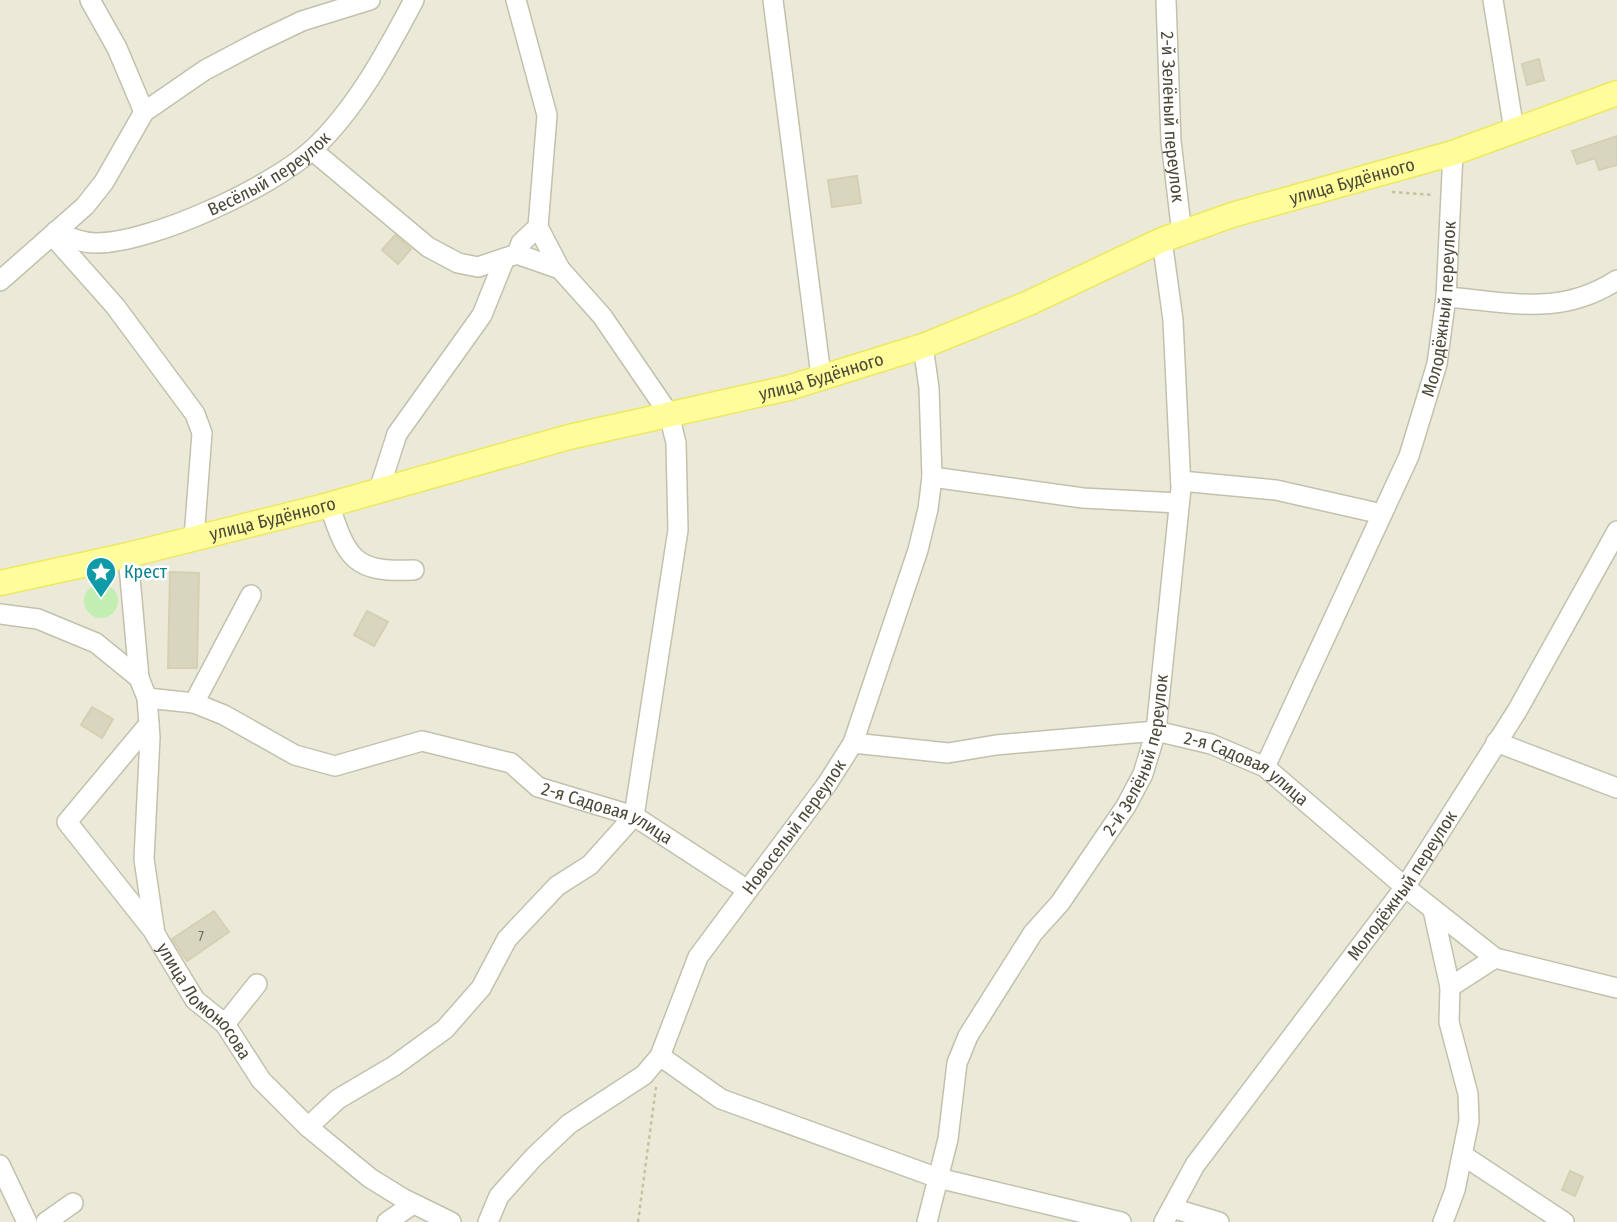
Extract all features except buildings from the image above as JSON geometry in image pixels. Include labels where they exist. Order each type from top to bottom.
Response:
[{"type":"main road","name":"улица Будённого","points":[[0,583],[128,555],[329,504],[569,437],[788,388],[923,346],[1029,303],[1172,237],[1277,200],[1453,153],[1617,93]]},
{"type":"street","points":[[90,0],[117,48],[144,112]]},
{"type":"street","points":[[0,281],[85,206],[104,182],[144,112],[205,70],[258,42],[302,21],[370,0]]},
{"type":"street","name":"Весёлый переулок","points":[[53,232],[94,243],[159,230],[211,209],[275,175],[312,150],[353,100],[414,0]]},
{"type":"street","points":[[773,0],[821,376]]},
{"type":"street","name":"2-й Зелёный переулок","points":[[927,1222],[948,1139],[957,1063],[968,1036],[1033,933],[1060,903],[1126,806],[1143,774],[1156,731],[1181,481],[1173,320],[1166,0]]},
{"type":"street","points":[[1493,0],[1514,130]]},
{"type":"street","points":[[308,1127],[338,1099],[394,1066],[445,1029],[481,988],[507,939],[556,886],[590,865],[634,816],[678,530],[679,471],[669,414],[602,316],[560,269],[538,227],[547,115],[535,61],[512,4]]},
{"type":"street","points":[[312,150],[428,247],[458,263],[478,267],[511,256],[560,269]]},
{"type":"street","name":"Молодёжный переулок","points":[[1265,767],[1409,456],[1437,364],[1446,297],[1453,153]]},
{"type":"street","points":[[379,490],[397,434],[482,315],[511,256],[538,227]]},
{"type":"street","points":[[53,232],[115,306],[195,414],[202,433],[194,538]]},
{"type":"street","points":[[1446,297],[1553,306],[1593,296],[1617,280]]},
{"type":"street","name":"Новоселый переулок","points":[[488,1222],[499,1196],[534,1157],[579,1117],[644,1075],[660,1056],[698,957],[746,889],[827,784],[853,743],[918,550],[932,477],[929,388],[923,346]]},
{"type":"street","points":[[932,477],[1083,498],[1179,503]]},
{"type":"street","points":[[1181,481],[1276,490],[1382,514]]},
{"type":"street","points":[[329,504],[340,536],[356,559],[378,572],[414,570]]},
{"type":"street","name":"Молодёжный переулок","points":[[1168,1215],[1195,1165],[1405,887],[1517,711],[1614,541]]},
{"type":"street","name":"улица Ломоносова","points":[[128,555],[139,678],[147,698],[149,724],[144,859],[155,933],[195,1000],[225,1024],[261,1080],[308,1127],[370,1178],[413,1204],[451,1222]]},
{"type":"street","points":[[194,703],[251,595]]},
{"type":"street","points":[[0,614],[38,619],[96,643],[139,678]]},
{"type":"street","name":"2-я Садовая улица","points":[[147,698],[194,703],[224,715],[295,755],[335,766],[422,741],[511,763],[538,787],[634,816],[746,889]]},
{"type":"street","points":[[149,724],[67,822],[155,933]]},
{"type":"street","name":"2-я Садовая улица","points":[[853,743],[948,753],[996,745],[1156,731],[1211,744],[1265,767],[1405,887],[1495,958],[1617,988]]},
{"type":"street","points":[[1496,742],[1617,788]]},
{"type":"street","points":[[1433,910],[1450,987],[1449,1022],[1468,1094],[1469,1121],[1464,1156],[1443,1222]]},
{"type":"street","points":[[1450,987],[1495,958]]},
{"type":"street","points":[[225,1024],[257,984]]},
{"type":"street","points":[[660,1056],[721,1099],[938,1178],[1121,1222]]},
{"type":"street","points":[[1464,1156],[1564,1222]]},
{"type":"street","points":[[0,1165],[27,1222]]},
{"type":"street","points":[[46,1222],[73,1203]]},
{"type":"street","points":[[387,1222],[413,1204]]},
{"type":"street","points":[[1168,1215],[1219,1222]]},
{"type":"path","points":[[1390,191],[1451,196]]},
{"type":"path","points":[[638,1222],[660,1056]]},
{"type":"shaded area","points":[[0,0],[1617,0],[1617,1222],[0,1222]]},
{"type":"green space","points":[[101,584],[113,589],[118,601],[113,613],[101,618],[89,613],[84,601],[89,589]]},
{"type":"place","name":"Крест","points":[[101,599]]}]
